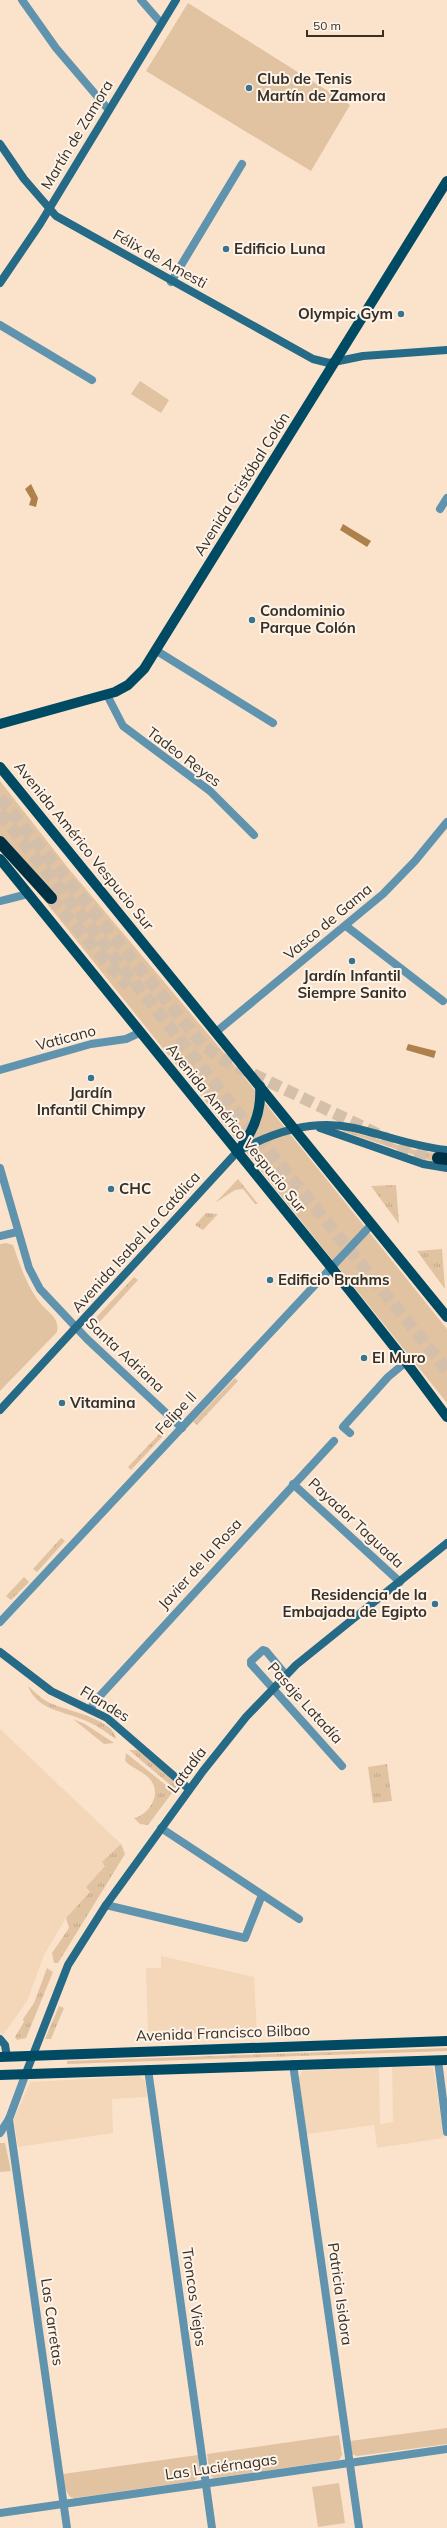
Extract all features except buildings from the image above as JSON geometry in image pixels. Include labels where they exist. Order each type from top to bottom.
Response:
[{"type":"highway","points":[[0,842],[51,898]]},
{"type":"main road","name":"Avenida Cristóbal Colón","points":[[0,724],[107,695],[123,688],[134,680],[157,651],[447,181]]},
{"type":"main road","name":"Avenida Américo Vespucio Sur","points":[[0,767],[447,1317]]},
{"type":"main road","name":"Avenida Américo Vespucio Sur","points":[[0,859],[331,1267],[406,1362],[447,1417]]},
{"type":"main road","points":[[237,1152],[254,1125],[260,1104],[260,1086]]},
{"type":"main road","name":"Avenida Francisco Bilbao","points":[[4,2057],[447,2041]]},
{"type":"main road","points":[[0,2068],[4,2057]]},
{"type":"main road","points":[[0,2075],[443,2060]]},
{"type":"street","points":[[22,0],[56,48],[108,109]]},
{"type":"street","points":[[141,0],[161,22]]},
{"type":"street","name":"Martín de Zamora","points":[[0,283],[49,209],[108,109],[176,0]]},
{"type":"street","name":"Félix de Amesti","points":[[0,144],[49,209],[56,216],[171,282],[314,359],[334,362]]},
{"type":"street","points":[[171,282],[242,164]]},
{"type":"street","points":[[0,325],[92,380]]},
{"type":"street","points":[[334,362],[363,356],[447,350]]},
{"type":"street","points":[[440,509],[447,498]]},
{"type":"street","points":[[157,651],[273,723]]},
{"type":"street","name":"Tadeo Reyes","points":[[107,695],[123,726],[210,791],[254,835]]},
{"type":"street","name":"Vasco de Gama","points":[[216,1032],[346,926],[400,877],[446,826]]},
{"type":"street","points":[[0,901],[28,894]]},
{"type":"street","points":[[346,926],[443,1001]]},
{"type":"street","name":"Vaticano","points":[[0,1070],[91,1044],[126,1039],[139,1032]]},
{"type":"street","name":"Avenida Isabel La Católica","points":[[312,1126],[423,1164],[447,1168]]},
{"type":"street","name":"Avenida Isabel La Católica","points":[[0,1410],[237,1152],[268,1136],[294,1128],[312,1126],[354,1128],[420,1146],[444,1156]]},
{"type":"street","name":"Santa Adriana","points":[[0,1168],[17,1232],[35,1281],[50,1302],[76,1328],[182,1428]]},
{"type":"street","name":"Felipe II","points":[[0,1622],[372,1224]]},
{"type":"street","points":[[0,1236],[17,1232]]},
{"type":"street","points":[[350,1433],[343,1427],[388,1377],[406,1362]]},
{"type":"street","name":"Javier de la Rosa","points":[[90,1709],[103,1692],[334,1441]]},
{"type":"street","name":"Payador Taguada","points":[[293,1484],[400,1582]]},
{"type":"street","name":"Latadía","points":[[26,2073],[68,1965],[106,1904],[189,1789],[246,1717],[286,1675],[447,1543]]},
{"type":"street","name":"Pasaje Latadía","points":[[286,1675],[266,1651],[263,1650],[252,1660],[251,1664],[342,1766]]},
{"type":"street","name":"Flandes","points":[[0,1652],[51,1691],[90,1709],[136,1741],[189,1789]]},
{"type":"street","points":[[161,1828],[299,1918]]},
{"type":"street","points":[[106,1904],[245,1938],[262,1895]]},
{"type":"street","points":[[0,2040],[5,2045],[4,2057]]},
{"type":"street","points":[[443,2060],[447,2132]]},
{"type":"street","name":"Patricia Isidora","points":[[293,2064],[359,2528]]},
{"type":"street","name":"Troncos Viejos","points":[[148,2069],[212,2528]]},
{"type":"street","points":[[0,2132],[9,2119],[26,2073]]},
{"type":"street","name":"Las Carretas","points":[[9,2119],[67,2528]]},
{"type":"street","name":"Las Luciérnagas","points":[[0,2513],[447,2449]]},
{"type":"shaded area","points":[[31,484],[38,498],[36,507],[29,505],[31,499],[25,489]]},
{"type":"shaded area","points":[[343,524],[371,541],[367,547],[340,530]]},
{"type":"shaded area","points":[[408,1044],[436,1051],[434,1058],[406,1050]]},
{"type":"shaded area","points":[[0,1729],[121,1844],[103,1862],[105,1866],[86,1887],[90,1892],[66,1918],[44,1955],[27,2001],[3,2035],[0,2032]]},
{"type":"shaded area","points":[[161,1956],[254,1977],[257,2032],[148,2034],[146,1968],[161,1968]]},
{"type":"shaded area","points":[[379,2067],[380,2124],[393,2122],[392,2067],[433,2067],[444,2138],[377,2148],[374,2125],[307,2134],[299,2078],[302,2071]]},
{"type":"shaded area","points":[[139,2076],[145,2081],[147,2097],[112,2099],[113,2133],[18,2147],[14,2119],[30,2082]]},
{"type":"green space","name":"Club de Tenis Martín de Zamora","points":[[188,3],[350,105],[311,171],[146,71]]},
{"type":"green space","points":[[140,381],[169,400],[161,413],[131,394]]},
{"type":"green space","points":[[0,781],[69,869],[245,1078],[447,1329],[447,1403],[0,845]]},
{"type":"green space","points":[[342,1129],[419,1151],[435,1153],[435,1162],[342,1131]]},
{"type":"green space","points":[[238,1179],[258,1204],[255,1204],[243,1189],[235,1190],[215,1203]]},
{"type":"green space","points":[[396,1185],[399,1224],[371,1186]]},
{"type":"green space","points":[[206,1213],[218,1214],[203,1230],[195,1225]]},
{"type":"green space","points":[[6,1243],[13,1245],[24,1276],[41,1304],[53,1316],[58,1327],[57,1332],[0,1391],[0,1244]]},
{"type":"green space","points":[[442,1249],[445,1289],[417,1251]]},
{"type":"green space","points":[[134,1277],[138,1280],[96,1326],[92,1322]]},
{"type":"green space","points":[[235,1378],[238,1381],[197,1425],[193,1422]]},
{"type":"green space","points":[[161,1432],[164,1435],[131,1470],[128,1467]]},
{"type":"green space","points":[[61,1538],[65,1541],[37,1572],[33,1569]]},
{"type":"green space","points":[[24,1577],[29,1582],[11,1600],[6,1596]]},
{"type":"green space","points":[[28,1686],[47,1701],[57,1706],[88,1716],[107,1726],[113,1732],[116,1739],[88,1722],[44,1705],[32,1694]]},
{"type":"green space","points":[[73,1719],[85,1724],[114,1743],[104,1744]]},
{"type":"green space","points":[[129,1750],[137,1750],[178,1784],[175,1789]]},
{"type":"green space","points":[[126,1753],[172,1790],[172,1793],[148,1825],[140,1824],[134,1818],[140,1816],[149,1808],[155,1796],[155,1790],[149,1778],[125,1761]]},
{"type":"green space","points":[[387,1764],[392,1801],[373,1803],[368,1767]]},
{"type":"green space","points":[[121,1844],[125,1854],[58,1963],[54,1963],[52,1953],[69,1928],[66,1918],[90,1892],[86,1887],[105,1866],[102,1862]]},
{"type":"green space","points":[[47,1968],[53,1972],[26,2038],[17,2040],[15,2037],[24,2022],[23,2019],[34,2003]]},
{"type":"green space","points":[[59,2006],[64,2008],[51,2039],[45,2039]]},
{"type":"green space","points":[[447,2048],[447,2051],[67,2064],[67,2061]]},
{"type":"green space","points":[[0,2143],[5,2143],[11,2171],[0,2172]]},
{"type":"green space","points":[[447,2428],[447,2444],[357,2456],[352,2454],[350,2441]]},
{"type":"green space","points":[[339,2435],[342,2455],[339,2460],[214,2478],[210,2475],[207,2454]]},
{"type":"green space","points":[[198,2455],[199,2476],[194,2481],[75,2498],[70,2497],[65,2489],[63,2474]]},
{"type":"green space","points":[[339,2483],[345,2523],[318,2527],[312,2487]]},
{"type":"tunnel","points":[[0,798],[202,1044],[224,1060],[421,1155],[438,1158]]},
{"type":"tunnel","points":[[0,813],[232,1105],[447,1370]]},
{"type":"tunnel","points":[[51,898],[128,986]]},
{"type":"place","name":"Club de Tenis Martín de Zamora","points":[[249,88]]},
{"type":"place","name":"Edificio Luna","points":[[226,249]]},
{"type":"place","name":"Olympic Gym","points":[[401,314]]},
{"type":"place","name":"Condominio Parque Colón","points":[[252,620]]},
{"type":"place","name":"Jardín Infantil Siempre Sanito","points":[[352,961]]},
{"type":"place","name":"Jardín Infantil Chimpy","points":[[91,1078]]},
{"type":"place","name":"CHC","points":[[111,1189]]},
{"type":"place","name":"Edificio Brahms","points":[[270,1280]]},
{"type":"place","name":"El Muro","points":[[364,1358]]},
{"type":"place","name":"Vitamina","points":[[62,1403]]},
{"type":"place","name":"Residencia de la Embajada de Egipto","points":[[435,1604]]}]
